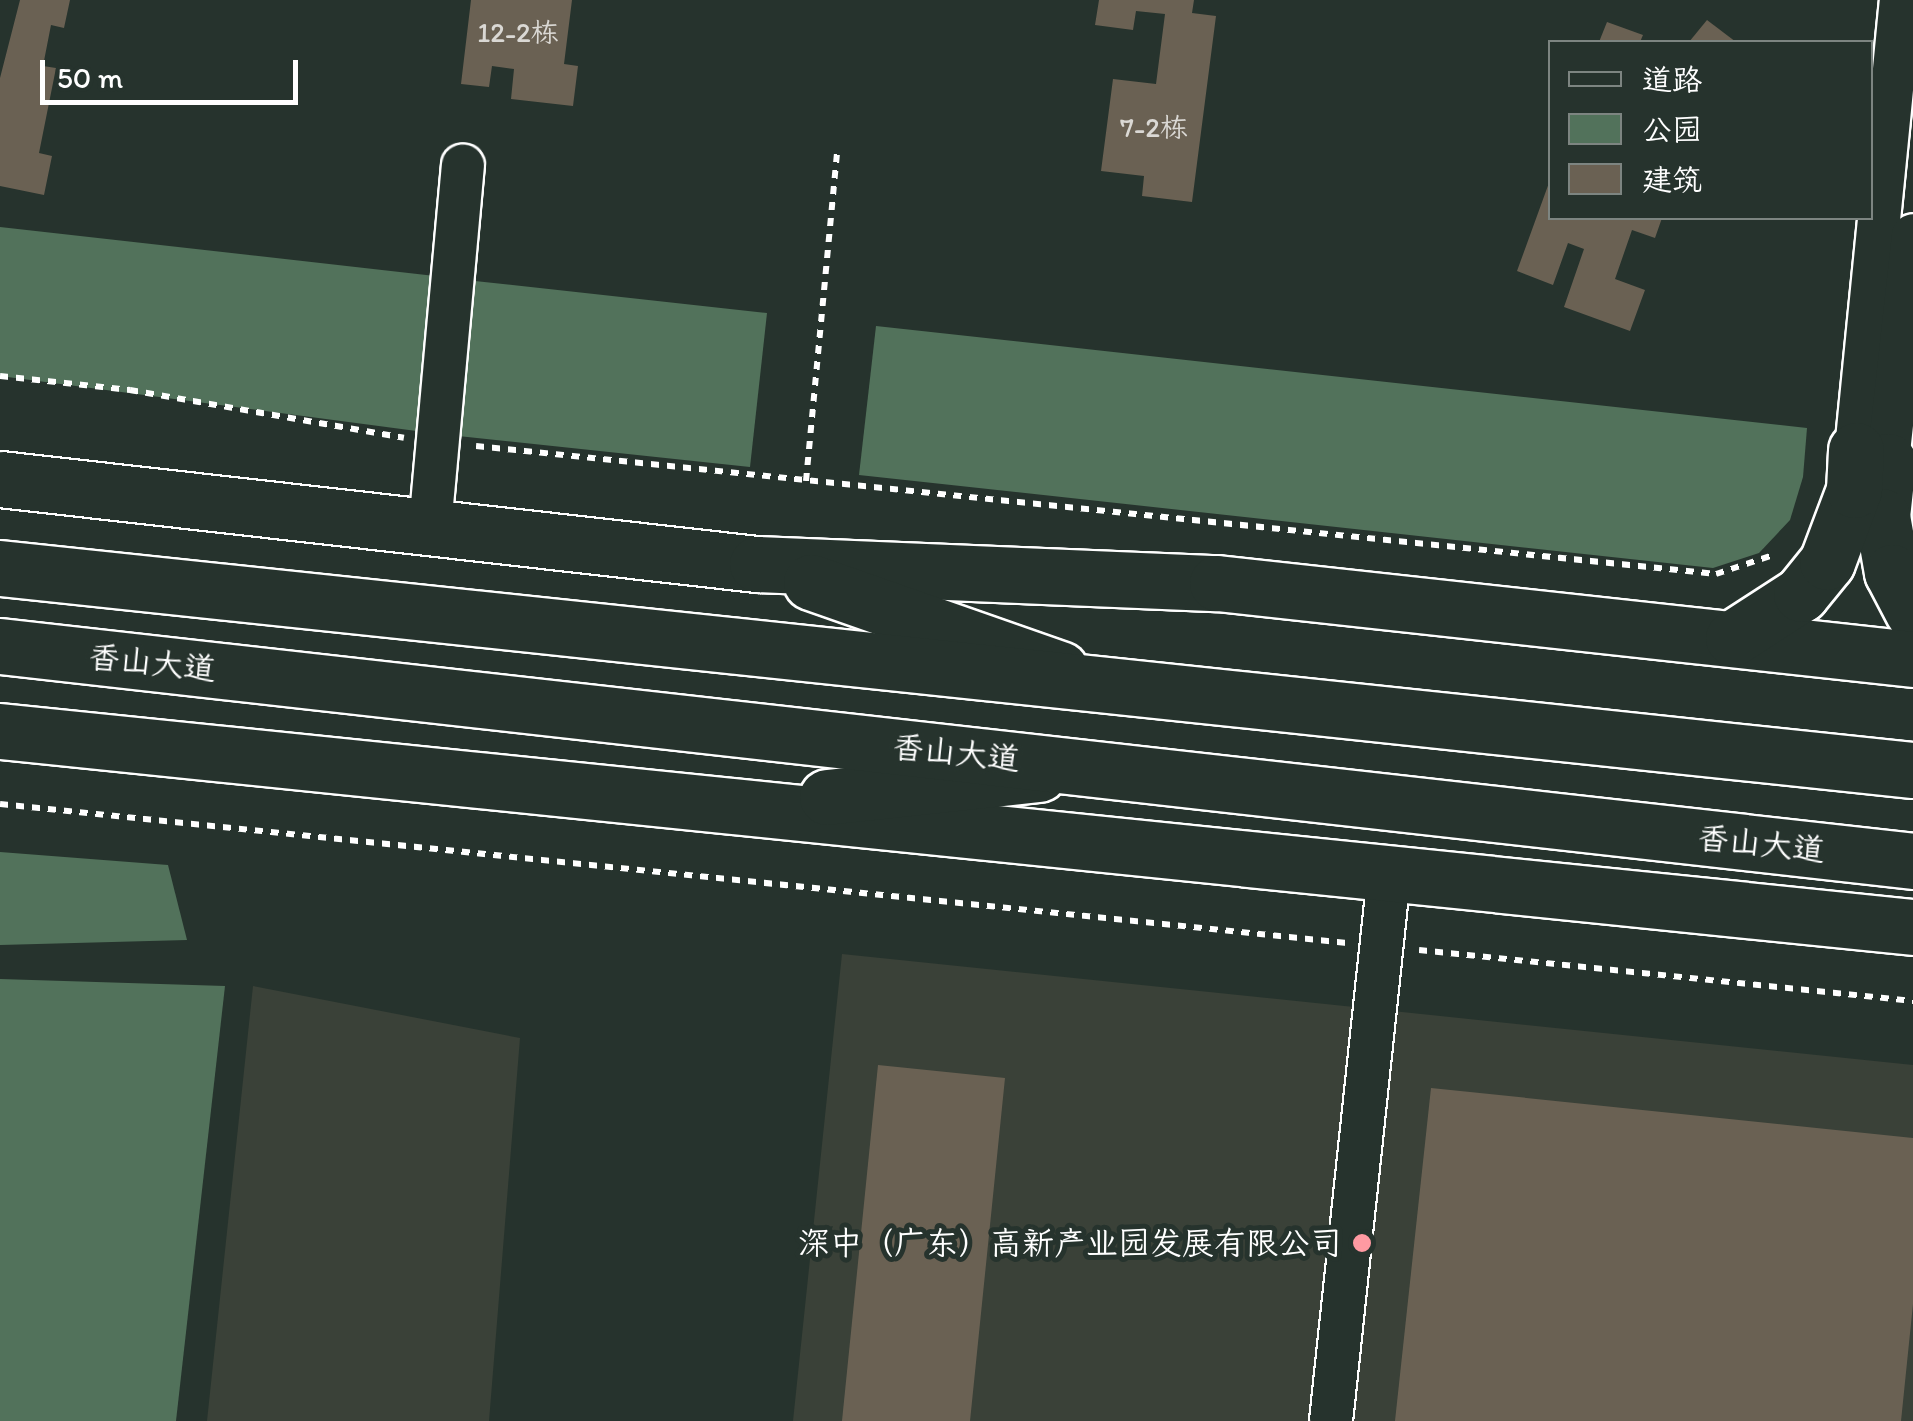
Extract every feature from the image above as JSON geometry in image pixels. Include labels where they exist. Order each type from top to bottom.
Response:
[{"type":"main road","points":[[1872,456],[1892,572],[1913,612]]},
{"type":"main road","points":[[1733,638],[1791,602],[1827,562],[1854,490],[1872,456]]},
{"type":"main road","points":[[0,479],[757,564],[1216,583],[1913,659]]},
{"type":"main road","points":[[757,564],[1106,685]]},
{"type":"main road","points":[[0,568],[1913,770]]},
{"type":"main road","name":"香山大道","points":[[0,646],[1913,861]]},
{"type":"main road","points":[[0,730],[719,808],[1913,927]]},
{"type":"main road","points":[[719,808],[1093,769]]},
{"type":"street","points":[[1872,456],[1901,0]]},
{"type":"street","points":[[430,527],[463,166]]},
{"type":"street","points":[[1872,456],[1913,235]]},
{"type":"street","points":[[1331,1421],[1389,876]]},
{"type":"path","points":[[806,481],[838,153]]},
{"type":"path","points":[[0,376],[130,390],[340,432],[1716,574],[1756,564],[1783,547]]},
{"type":"path","points":[[0,804],[1913,1001]]},
{"type":"shaded area","name":"深中（广东）高新产业园发展有限公司","points":[[842,954],[1913,1065],[1913,1421],[793,1421]]},
{"type":"shaded area","points":[[253,986],[520,1038],[489,1421],[207,1421]]},
{"type":"green space","points":[[0,227],[435,276],[424,432],[0,376]]},
{"type":"green space","points":[[475,281],[767,313],[750,467],[458,436]]},
{"type":"green space","points":[[876,326],[1807,428],[1803,477],[1790,520],[1759,553],[1713,568],[859,475]]},
{"type":"green space","points":[[0,852],[168,865],[187,940],[0,945]]},
{"type":"green space","points":[[0,979],[225,986],[176,1421],[0,1421]]},
{"type":"building","points":[[20,0],[70,0],[64,28],[51,25],[43,66],[56,68],[39,153],[52,156],[44,195],[0,186],[0,78]]},
{"type":"building","points":[[471,0],[572,0],[564,64],[578,66],[573,106],[511,99],[514,69],[492,66],[489,87],[461,84]]},
{"type":"building","points":[[1099,0],[1194,0],[1192,13],[1216,16],[1192,202],[1142,196],[1144,176],[1101,171],[1113,79],[1156,84],[1165,14],[1136,11],[1133,30],[1095,25]]},
{"type":"building","points":[[1707,20],[1733,40],[1691,40]]},
{"type":"building","points":[[1607,22],[1643,35],[1641,40],[1600,40]]},
{"type":"building","points":[[1548,186],[1548,220],[1661,220],[1655,238],[1632,230],[1615,279],[1645,290],[1630,331],[1564,307],[1584,249],[1568,243],[1553,285],[1517,271]]},
{"type":"building","points":[[878,1065],[1005,1078],[970,1421],[842,1421]]},
{"type":"building","points":[[1431,1088],[1913,1138],[1913,1304],[1901,1421],[1395,1421]]},
{"type":"place","name":"深中（广东）高新产业园发展有限公司","points":[[1362,1243]]}]
